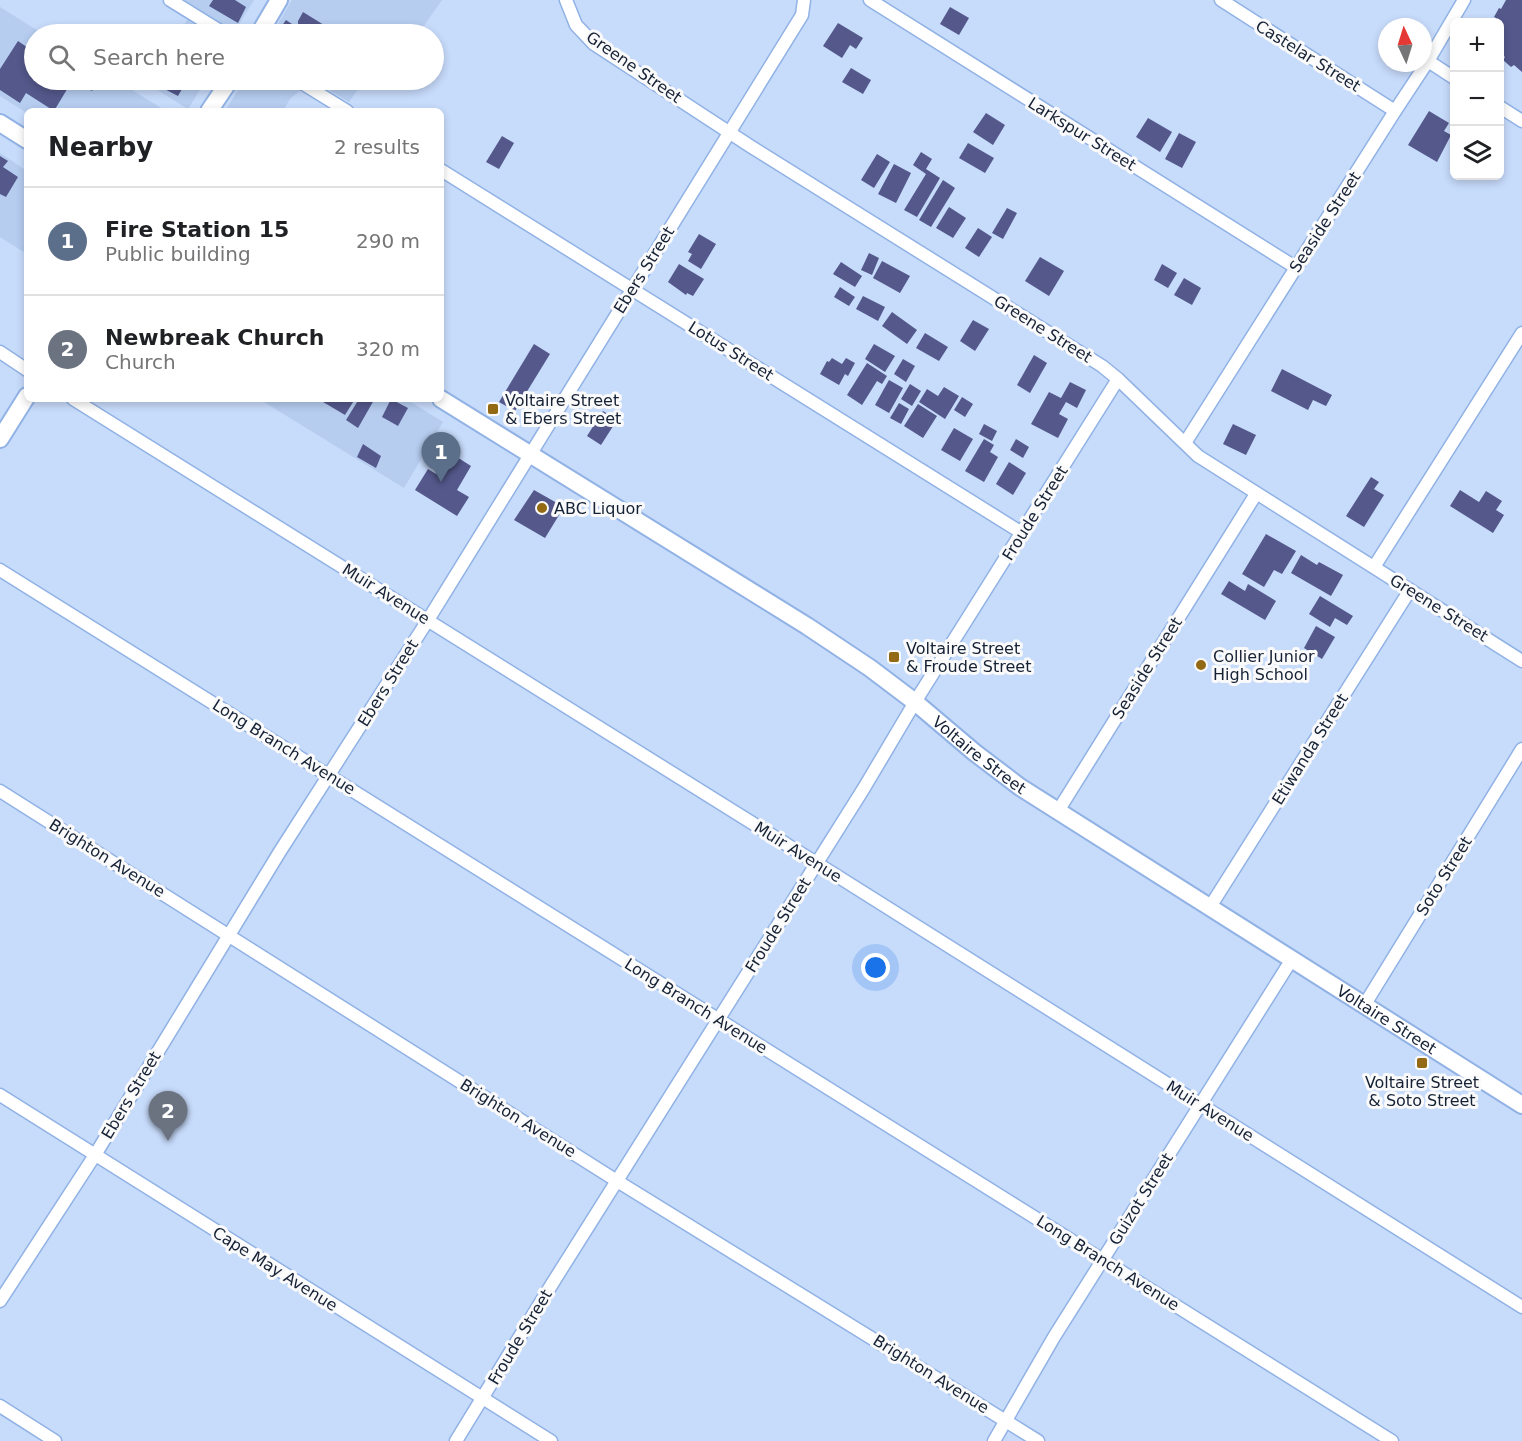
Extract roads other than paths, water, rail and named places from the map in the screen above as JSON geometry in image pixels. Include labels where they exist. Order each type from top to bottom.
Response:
[{"type":"main road","points":[[265,24],[279,0]]},
{"type":"main road","points":[[211,108],[223,90]]},
{"type":"main road","points":[[0,123],[24,138]]},
{"type":"main road","points":[[0,439],[24,401]]},
{"type":"main road","name":"Voltaire Street","points":[[444,401],[807,626],[915,702],[997,770],[1058,811],[1520,1100]]},
{"type":"street","points":[[170,0],[209,24]]},
{"type":"street","name":"Greene Street","points":[[566,0],[576,25],[594,44],[1102,366],[1198,456],[1256,495],[1522,661]]},
{"type":"street","name":"Ebers Street","points":[[0,1300],[94,1155],[229,935],[531,454],[802,15],[804,0]]},
{"type":"street","name":"Larkspur Street","points":[[870,0],[1295,267]]},
{"type":"street","name":"Castelar Street","points":[[1221,0],[1395,111]]},
{"type":"street","name":"Seaside Street","points":[[1432,54],[1464,0]]},
{"type":"street","points":[[1432,64],[1450,75]]},
{"type":"street","name":"Seaside Street","points":[[1185,443],[1421,72]]},
{"type":"street","points":[[313,90],[342,108]]},
{"type":"street","points":[[1504,110],[1522,121]]},
{"type":"street","name":"Lotus Street","points":[[444,172],[1022,533]]},
{"type":"street","points":[[1374,567],[1522,333]]},
{"type":"street","points":[[0,352],[24,368]]},
{"type":"street","name":"Froude Street","points":[[456,1441],[1118,379]]},
{"type":"street","name":"Muir Avenue","points":[[78,402],[817,863],[1522,1307]]},
{"type":"street","name":"Seaside Street","points":[[1058,811],[1256,495]]},
{"type":"street","name":"Long Branch Avenue","points":[[0,570],[1392,1441]]},
{"type":"street","name":"Etiwanda Street","points":[[1210,907],[1410,590]]},
{"type":"street","name":"Soto Street","points":[[1365,1004],[1522,749]]},
{"type":"street","name":"Brighton Avenue","points":[[0,791],[617,1181],[1038,1441]]},
{"type":"street","name":"Guizot Street","points":[[994,1441],[1054,1337],[1292,959]]},
{"type":"street","name":"Cape May Avenue","points":[[0,1095],[551,1441]]},
{"type":"street","points":[[0,1406],[55,1441]]},
{"type":"place","name":"Voltaire Street & Ebers Street","points":[[493,409]]},
{"type":"place","name":"Fire Station 15","points":[[441,482]]},
{"type":"place","name":"ABC Liquor","points":[[542,508]]},
{"type":"place","name":"Voltaire Street & Froude Street","points":[[894,657]]},
{"type":"place","name":"Collier Junior High School","points":[[1201,665]]},
{"type":"place","name":"Voltaire Street & Soto Street","points":[[1422,1063]]},
{"type":"place","name":"Newbreak Church","points":[[168,1141]]}]
